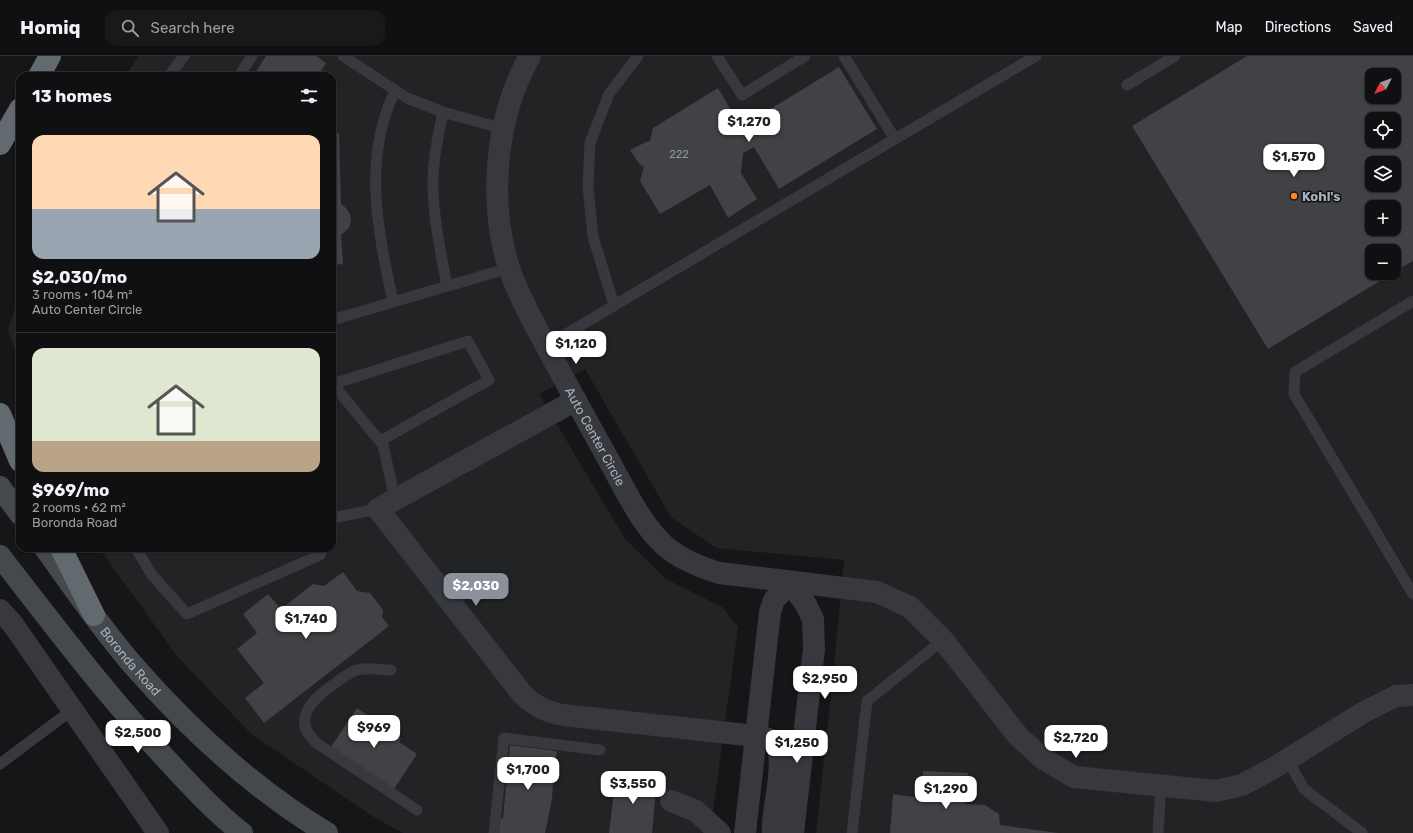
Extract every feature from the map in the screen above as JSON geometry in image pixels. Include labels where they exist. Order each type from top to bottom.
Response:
[{"type":"highway","points":[[41,72],[50,56]]},
{"type":"highway","points":[[0,144],[16,116]]},
{"type":"highway","points":[[0,414],[16,452]]},
{"type":"highway","points":[[63,552],[94,615]]},
{"type":"main road","points":[[0,487],[16,509]]},
{"type":"main road","name":"Boronda Road","points":[[48,552],[132,664],[178,714],[238,769],[305,820],[327,833]]},
{"type":"main road","points":[[0,556],[92,674],[143,734],[194,789],[242,833]]},
{"type":"street","name":"Auto Center Circle","points":[[530,56],[516,86],[504,128],[498,174],[497,198],[499,222],[509,268],[519,292],[546,346],[642,519],[665,546],[680,557],[695,566],[719,573],[790,583],[876,592],[910,607],[943,640],[1018,736],[1042,758],[1074,777],[1216,792],[1242,785],[1364,712],[1396,696],[1413,696]]},
{"type":"street","points":[[576,400],[386,504],[523,695],[532,704],[551,713],[569,716],[756,736],[770,739],[775,743],[781,760],[773,833]]},
{"type":"street","points":[[745,833],[770,612],[774,600],[790,583],[805,602],[813,619],[814,649],[793,833]]},
{"type":"street","points":[[0,610],[12,623],[158,833]]},
{"type":"street","points":[[671,801],[696,811],[720,833]]},
{"type":"lane","points":[[172,72],[184,56]]},
{"type":"lane","points":[[242,72],[252,56]]},
{"type":"lane","points":[[344,56],[407,98],[443,112],[504,128]]},
{"type":"lane","points":[[614,305],[593,237],[588,187],[590,143],[608,94],[638,56]]},
{"type":"lane","points":[[718,56],[742,95],[805,56]]},
{"type":"lane","points":[[844,56],[895,138]]},
{"type":"lane","points":[[546,346],[895,138],[1036,56]]},
{"type":"lane","points":[[1127,85],[1175,56]]},
{"type":"lane","points":[[393,302],[381,245],[376,210],[375,176],[379,138],[387,108],[395,90]]},
{"type":"lane","points":[[443,112],[437,144],[433,187],[437,237],[447,286]]},
{"type":"lane","points":[[336,319],[509,268]]},
{"type":"lane","points":[[1413,301],[1295,372],[1294,394],[1413,594]]},
{"type":"lane","points":[[336,382],[468,341],[490,380],[380,441]]},
{"type":"lane","points":[[336,388],[383,445],[386,504],[336,517]]},
{"type":"lane","points":[[138,552],[152,575],[187,614],[320,555],[321,552]]},
{"type":"lane","points":[[852,833],[867,701],[943,640]]},
{"type":"lane","points":[[392,670],[360,669],[352,672],[325,690],[313,702],[304,716],[304,723],[310,737],[318,744],[417,810]]},
{"type":"lane","points":[[0,764],[72,710]]},
{"type":"lane","points":[[494,833],[504,738],[600,750]]},
{"type":"lane","points":[[1287,759],[1304,789],[1362,833]]},
{"type":"lane","points":[[1158,833],[1161,786]]},
{"type":"shaded area","points":[[138,56],[1413,56],[1413,833],[816,833],[844,560],[716,548],[671,517],[585,369],[539,394],[625,539],[666,579],[722,607],[738,627],[710,833],[403,833],[374,817],[251,734],[177,656],[102,552],[336,552],[336,72],[128,72]]},
{"type":"shaded area","points":[[16,304],[16,352],[8,331]]},
{"type":"building","points":[[266,56],[316,56],[326,63],[320,72],[256,72]]},
{"type":"building","name":"Kohl's","points":[[1247,56],[1413,56],[1413,261],[1401,268],[1401,244],[1365,244],[1365,280],[1381,280],[1268,349],[1132,126]]},
{"type":"building","points":[[839,67],[877,129],[779,189],[754,147],[743,153],[741,173],[757,199],[728,218],[710,185],[660,214],[640,181],[644,166],[640,165],[630,150],[650,141],[653,128],[718,88],[741,127]]},
{"type":"building","points":[[336,133],[339,133],[341,204],[350,214],[351,221],[349,228],[341,235],[343,264],[336,265]]},
{"type":"building","points":[[343,572],[357,591],[370,593],[383,610],[382,617],[389,626],[264,723],[245,698],[264,683],[237,649],[257,633],[243,614],[268,594],[281,609],[313,584],[324,586]]},
{"type":"building","points":[[357,708],[401,738],[399,742],[417,754],[394,789],[331,747]]},
{"type":"building","points":[[510,745],[557,751],[555,765],[552,765],[552,799],[545,833],[498,833],[500,818],[503,818]]},
{"type":"building","points":[[923,771],[968,773],[965,804],[985,805],[999,814],[1000,825],[1058,833],[890,833],[893,794],[920,798]]},
{"type":"building","points":[[616,774],[657,779],[652,833],[609,833]]},
{"type":"place","name":"Kohl's","points":[[1294,196]]}]
